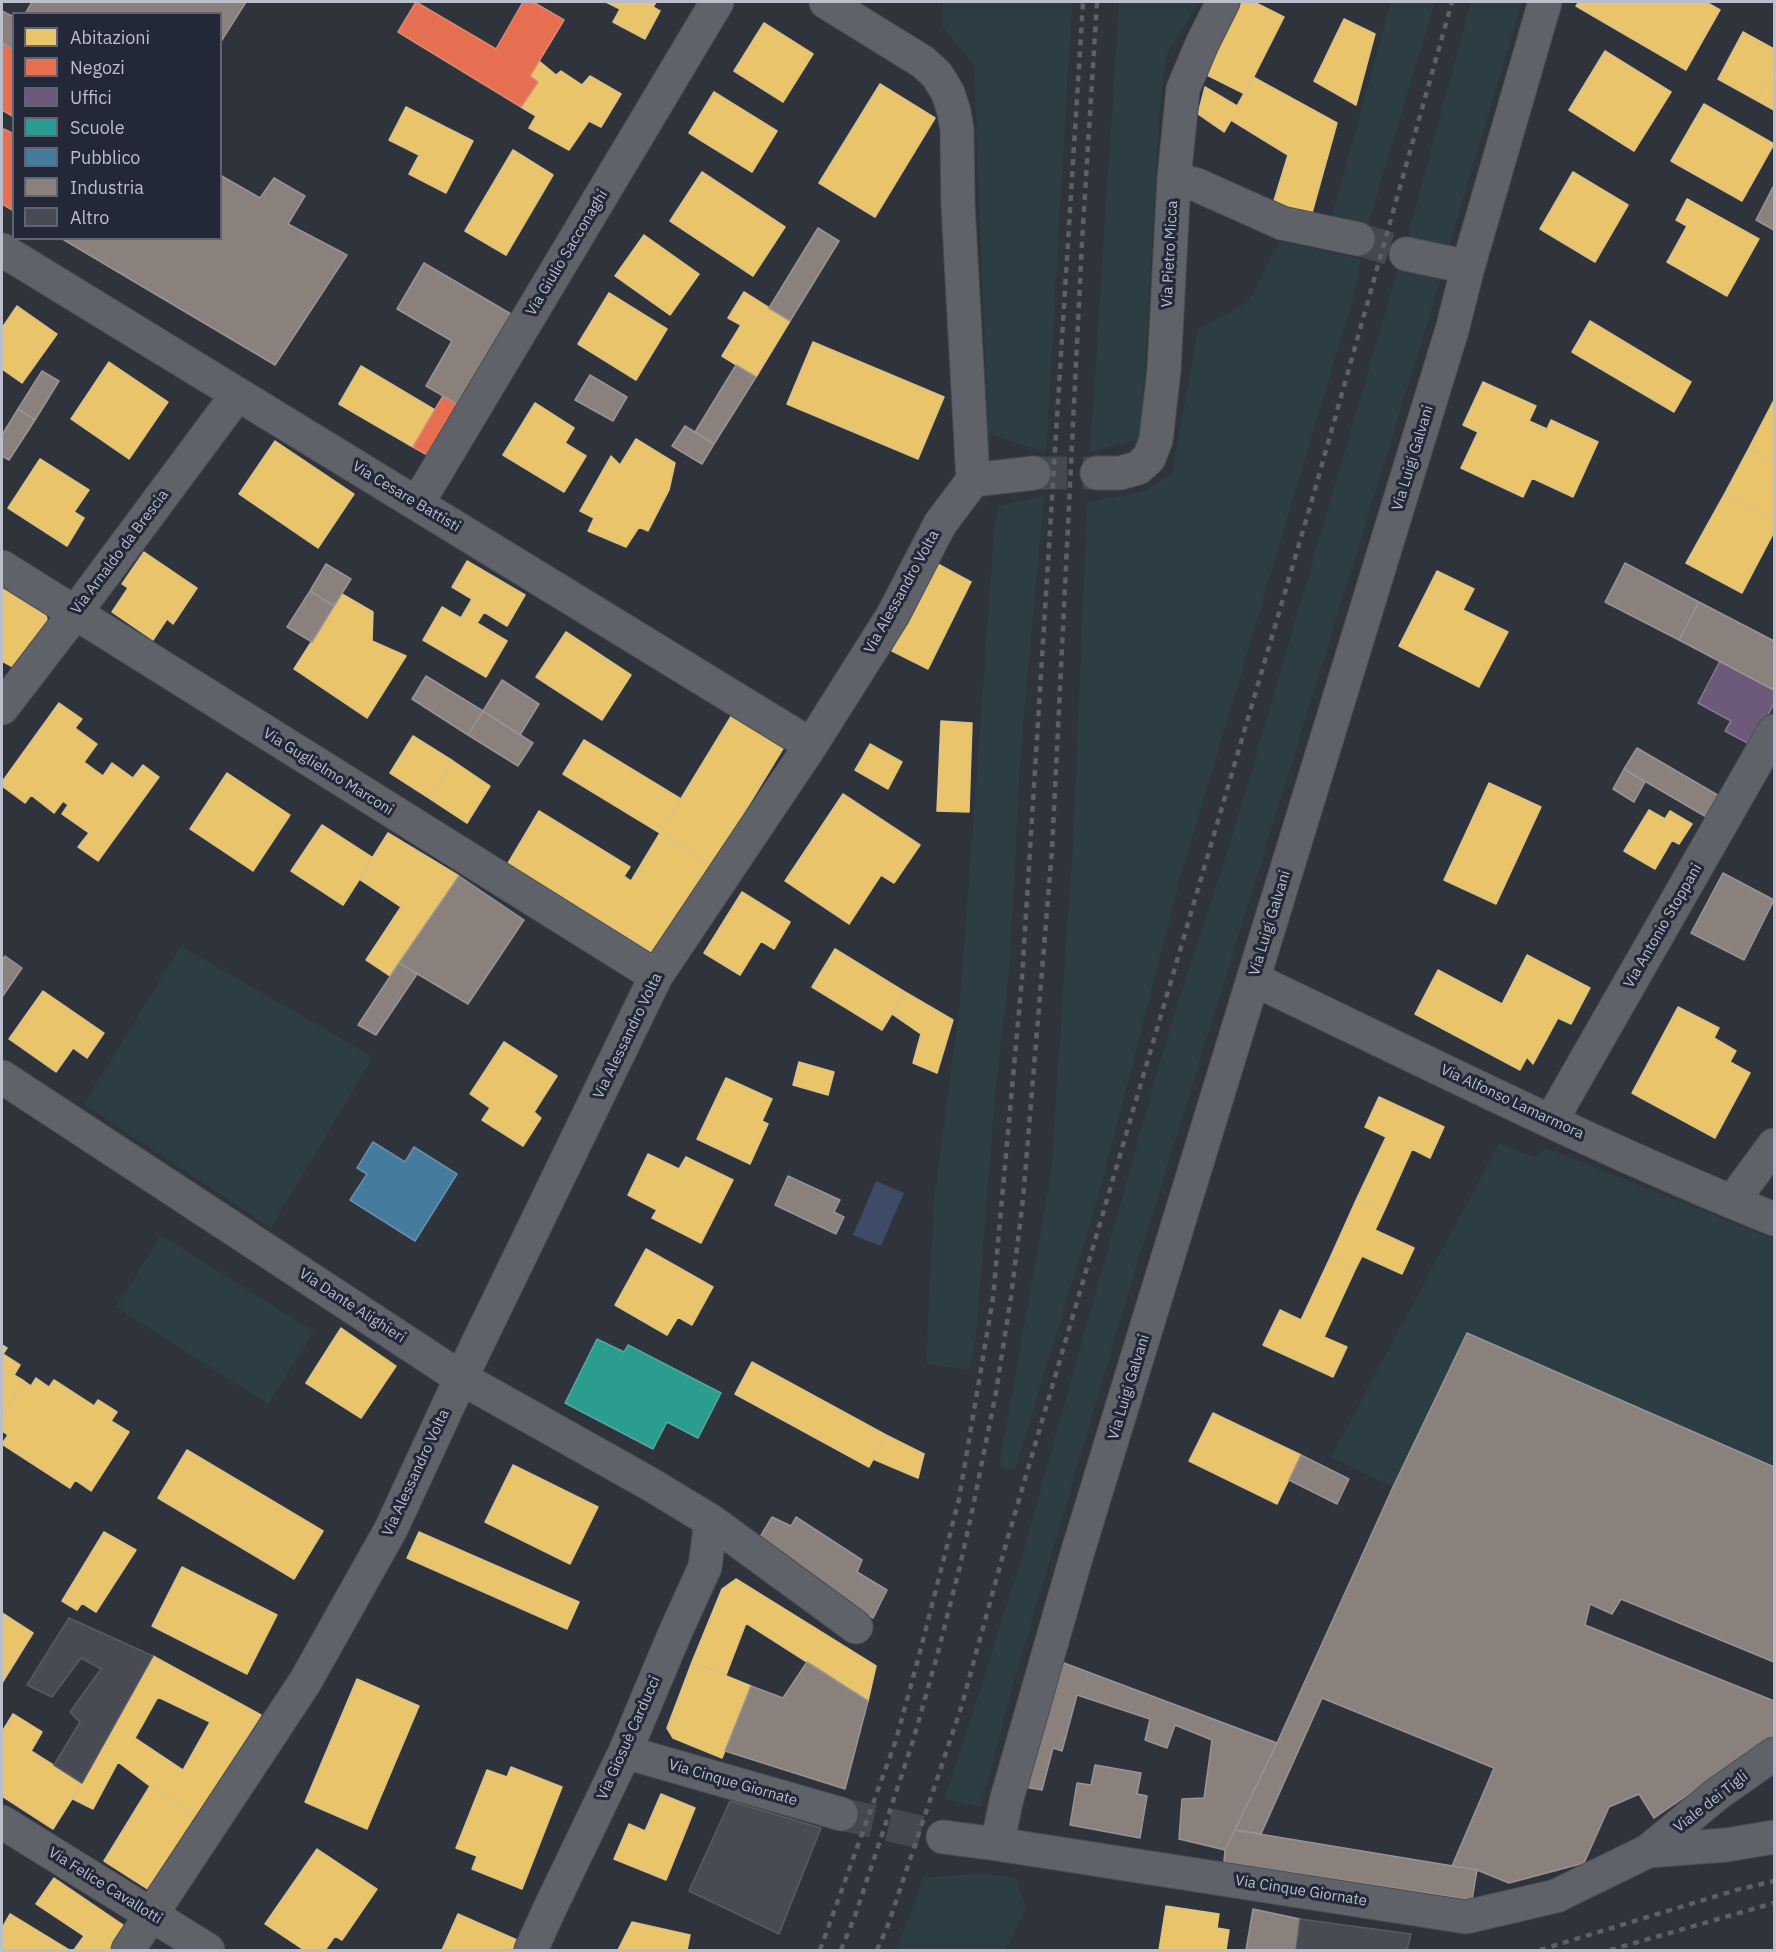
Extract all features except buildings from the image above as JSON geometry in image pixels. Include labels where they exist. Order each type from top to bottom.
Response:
[{"type":"street","name":"Via Giulio Sacconaghi","points":[[417,504],[717,2]]},
{"type":"street","points":[[826,2],[922,62],[937,75],[948,93],[957,129],[958,205],[973,480],[1034,472]]},
{"type":"street","name":"Via Pietro Micca","points":[[1097,473],[1120,473],[1138,468],[1149,458],[1156,440],[1164,370],[1174,179],[1183,89],[1223,2]]},
{"type":"street","name":"Via Luigi Galvani","points":[[997,1844],[1007,1798],[1077,1554],[1452,330],[1545,2]]},
{"type":"street","points":[[1174,179],[1197,185],[1282,223],[1358,239]]},
{"type":"street","name":"Via Cesare Battisti","points":[[2,250],[811,745]]},
{"type":"street","points":[[1406,254],[1468,267]]},
{"type":"street","name":"Via Arnaldo da Brescia","points":[[2,708],[237,395]]},
{"type":"street","name":"Via Alessandro Volta","points":[[128,1950],[305,1682],[391,1529],[461,1378],[656,976],[811,745],[893,615],[940,524],[973,480]]},
{"type":"street","name":"Via Guglielmo Marconi","points":[[2,567],[656,976]]},
{"type":"street","name":"Via Antonio Stoppani","points":[[1551,1121],[1774,731]]},
{"type":"street","name":"Via Alfonso Lamarmora","points":[[1253,979],[1551,1121],[1774,1219]]},
{"type":"street","name":"Via Dante Alighieri","points":[[2,1077],[461,1378],[711,1521],[856,1627]]},
{"type":"street","points":[[1732,1202],[1774,1145]]},
{"type":"street","name":"Via Giosuè Carducci","points":[[531,1950],[625,1752],[705,1567],[711,1521]]},
{"type":"street","name":"Via Cinque Giornate","points":[[625,1752],[841,1814]]},
{"type":"street","name":"Viale dei Tigli","points":[[1648,1851],[1717,1794],[1774,1754]]},
{"type":"street","name":"Via Felice Cavallotti","points":[[2,1822],[208,1950]]},
{"type":"street","name":"Via Cinque Giornate","points":[[943,1837],[1466,1917],[1556,1896],[1648,1851]]},
{"type":"street","points":[[1648,1851],[1725,1845],[1774,1837]]},
{"type":"shaded area","points":[[943,2],[1072,2],[1046,453],[988,433],[974,65],[943,27]]},
{"type":"shaded area","points":[[1119,2],[1198,2],[1166,57],[1159,118],[1141,439],[1090,452]]},
{"type":"shaded area","points":[[1391,2],[1435,2],[1367,233],[1331,220]]},
{"type":"shaded area","points":[[1471,2],[1522,2],[1449,246],[1407,239]]},
{"type":"shaded area","points":[[1280,241],[1361,259],[1355,291],[1179,882],[1101,1187],[1015,1470],[999,1466],[1051,1175],[1074,825],[1087,502],[1145,491],[1172,474],[1198,329],[1248,302]]},
{"type":"shaded area","points":[[1398,269],[1441,279],[1128,1294],[1013,1685],[981,1807],[945,1799],[1019,1567],[1164,1048],[1238,817]]},
{"type":"shaded area","points":[[1044,496],[1021,749],[1009,973],[995,1096],[976,1337],[969,1370],[926,1364],[934,1200],[960,1004],[994,533],[998,506]]},
{"type":"shaded area","points":[[181,946],[373,1057],[271,1228],[84,1104]]},
{"type":"shaded area","points":[[1499,1143],[1535,1157],[1546,1148],[1774,1239],[1774,1467],[1468,1333],[1393,1487],[1331,1457]]},
{"type":"shaded area","points":[[161,1235],[314,1332],[268,1404],[116,1307]]},
{"type":"shaded area","points":[[983,1873],[1016,1878],[1026,1908],[1006,1950],[896,1950],[922,1878]]},
{"type":"water","points":[[876,1181],[904,1193],[881,1246],[853,1235]]},
{"type":"tunnel","points":[[1358,239],[1406,254]]},
{"type":"tunnel","points":[[1034,473],[1097,473]]},
{"type":"tunnel","points":[[841,1814],[943,1837]]},
{"type":"railway","points":[[820,1950],[896,1740],[920,1652],[959,1499],[993,1298],[1022,978],[1083,2]]},
{"type":"railway","points":[[841,1950],[855,1916],[913,1741],[937,1656],[973,1507],[996,1392],[1011,1297],[1023,1199],[1052,850],[1082,242],[1097,2]]},
{"type":"railway","points":[[877,1950],[888,1925],[961,1708],[1006,1544],[1312,500],[1452,2]]},
{"type":"railway","points":[[1540,1950],[1736,1890],[1774,1881]]},
{"type":"railway","points":[[1610,1950],[1774,1903]]}]
